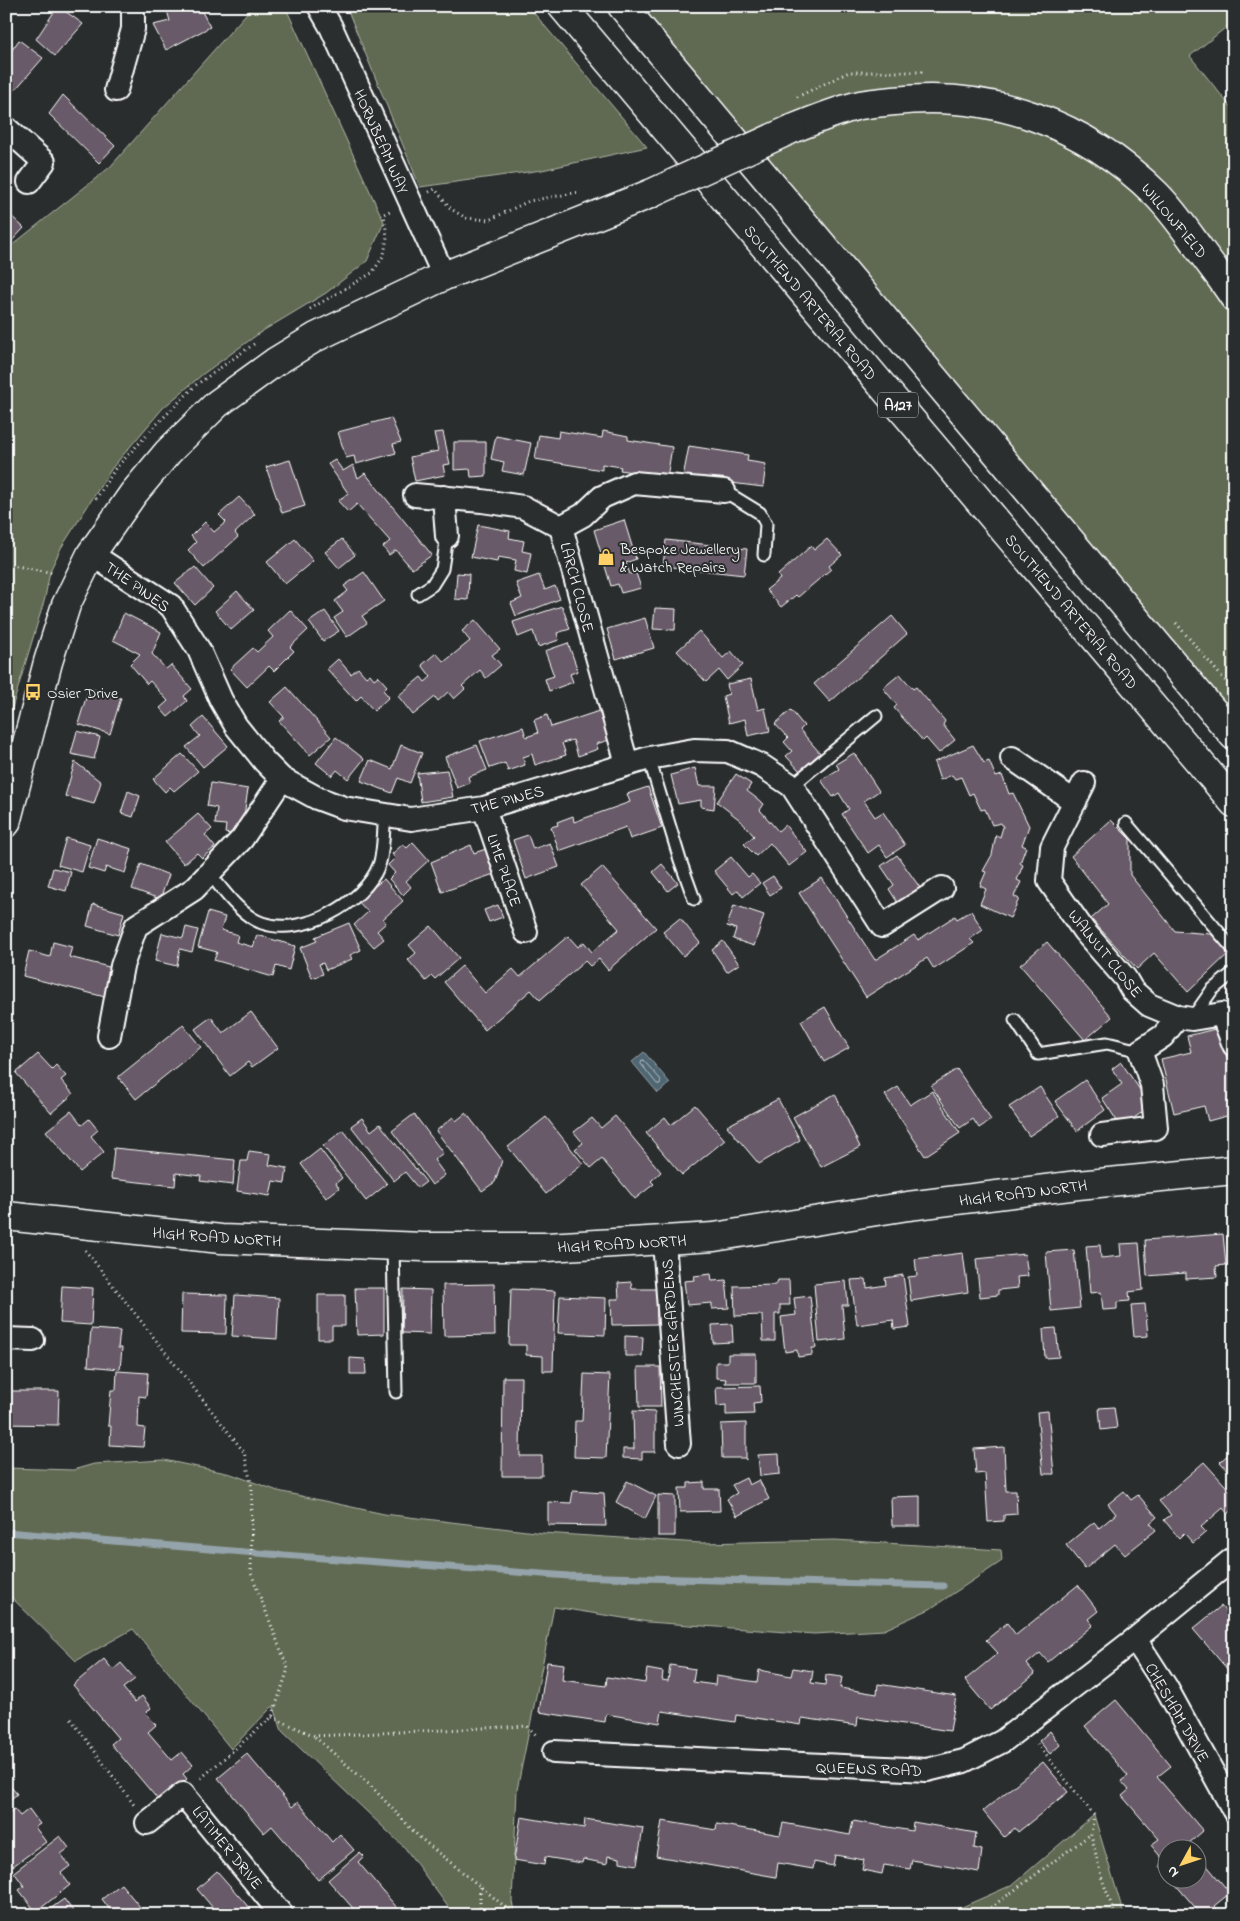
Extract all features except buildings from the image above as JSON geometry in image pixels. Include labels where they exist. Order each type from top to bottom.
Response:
[{"type":"main road","name":"SOUTHEND ARTERIAL ROAD","points":[[562,6],[1234,803]]},
{"type":"main road","name":"A127","points":[[622,6],[1234,736]]},
{"type":"main road","name":"WILLOWFIELD","points":[[6,823],[48,662],[66,605],[91,554],[133,494],[168,452],[217,404],[275,362],[316,337],[444,276],[650,194],[792,129],[828,115],[861,105],[930,98],[959,99],[1024,112],[1089,140],[1113,156],[1158,195],[1181,223],[1234,297]]},
{"type":"main road","name":"HIGH ROAD NORTH","points":[[6,1214],[221,1239],[393,1246],[547,1247],[714,1237],[908,1206],[1078,1185],[1234,1170]]},
{"type":"main road","points":[[6,1196],[6,1214]]},
{"type":"street","points":[[116,90],[133,29],[133,6]]},
{"type":"street","name":"HORNBEAM WAY","points":[[319,6],[331,28],[444,276]]},
{"type":"street","points":[[6,128],[44,162],[29,182]]},
{"type":"street","points":[[561,527],[583,514],[602,497],[634,483],[724,491]]},
{"type":"street","name":"LARCH CLOSE","points":[[415,495],[523,508],[561,527],[627,764]]},
{"type":"street","points":[[444,497],[447,536]]},
{"type":"street","name":"THE PINES","points":[[91,554],[170,606],[199,650],[221,700],[236,726],[265,762],[282,779],[317,798],[344,808],[411,819],[484,808],[648,758],[694,750],[728,751],[762,766],[792,786],[882,926],[942,888]]},
{"type":"street","name":"WALNUT CLOSE","points":[[1012,758],[1079,793],[1052,847],[1049,881],[1084,931],[1125,978],[1132,990],[1149,1005],[1185,1018]]},
{"type":"street","points":[[109,1036],[122,966],[136,926],[194,889],[210,874],[242,839],[282,779]]},
{"type":"street","name":"LIME PLACE","points":[[484,808],[526,932]]},
{"type":"street","points":[[1102,1135],[1156,1128],[1152,1085],[1140,1051],[1163,1036],[1185,1018],[1222,1014],[1234,1045]]},
{"type":"street","name":"WINCHESTER GARDENS","points":[[664,1241],[679,1444]]},
{"type":"street","points":[[6,1339],[33,1340]]},
{"type":"street","name":"QUEENS ROAD","points":[[554,1752],[927,1770],[964,1761],[1003,1741],[1135,1640],[1234,1558]]},
{"type":"street","name":"CHESHAM DRIVE","points":[[1135,1640],[1166,1687],[1234,1811]]},
{"type":"street","name":"LATIMER DRIVE","points":[[147,1824],[183,1794],[240,1861],[282,1915]]},
{"type":"lane","points":[[724,491],[760,514],[766,524],[764,555]]},
{"type":"lane","points":[[418,594],[432,585],[442,568],[447,536]]},
{"type":"lane","points":[[792,786],[876,716]]},
{"type":"lane","points":[[648,758],[694,899]]},
{"type":"lane","points":[[210,874],[244,912],[261,922],[278,927],[302,925],[325,916],[349,902],[369,882],[379,864],[385,815]]},
{"type":"lane","points":[[1126,824],[1234,950]]},
{"type":"lane","points":[[1185,1018],[1212,990],[1234,972]]},
{"type":"lane","points":[[1015,1020],[1038,1054],[1106,1043],[1140,1051]]},
{"type":"lane","points":[[393,1246],[396,1392]]},
{"type":"path","points":[[421,196],[435,190],[451,209],[466,218],[490,220],[529,201],[586,192]]},
{"type":"path","points":[[6,564],[54,573]]},
{"type":"path","points":[[61,1221],[244,1452],[252,1488],[251,1573],[288,1669],[272,1717],[183,1794]]},
{"type":"path","points":[[272,1717],[315,1736],[371,1786],[419,1836],[514,1914],[529,1915]]},
{"type":"path","points":[[71,1719],[147,1824]]},
{"type":"path","points":[[315,1736],[527,1726],[554,1752]]},
{"type":"path","points":[[1022,1726],[1094,1815],[1091,1834],[1101,1876],[1114,1915]]},
{"type":"path","points":[[978,1915],[982,1914],[1091,1834]]},
{"type":"path","points":[[480,1886],[480,1915]]},
{"type":"green space","points":[[253,6],[285,6],[384,222],[367,261],[326,293],[261,332],[203,374],[163,408],[112,468],[61,548],[50,571],[45,598],[6,728],[6,250],[110,167]]},
{"type":"green space","points":[[346,6],[528,6],[647,147],[542,170],[420,187]]},
{"type":"green space","points":[[637,6],[1234,6],[1234,21],[1190,56],[1234,111],[1234,715]]},
{"type":"green space","points":[[164,1460],[231,1474],[278,1491],[384,1514],[543,1533],[701,1543],[835,1540],[1001,1550],[1002,1561],[930,1609],[884,1630],[814,1634],[648,1622],[554,1607],[517,1790],[512,1902],[514,1911],[622,1909],[953,1911],[1012,1885],[1094,1815],[1124,1915],[454,1915],[405,1848],[282,1731],[274,1707],[231,1749],[133,1629],[76,1661],[6,1592],[6,1468],[73,1470],[94,1464]]},
{"type":"water","points":[[644,1052],[670,1083],[658,1093],[632,1062]]},
{"type":"waterway","points":[[6,1532],[569,1576],[943,1586]]},
{"type":"place","name":"Bespoke Jewellery & Watch Repairs","points":[[606,557]]},
{"type":"place","name":"Osier Drive","points":[[33,692]]}]
